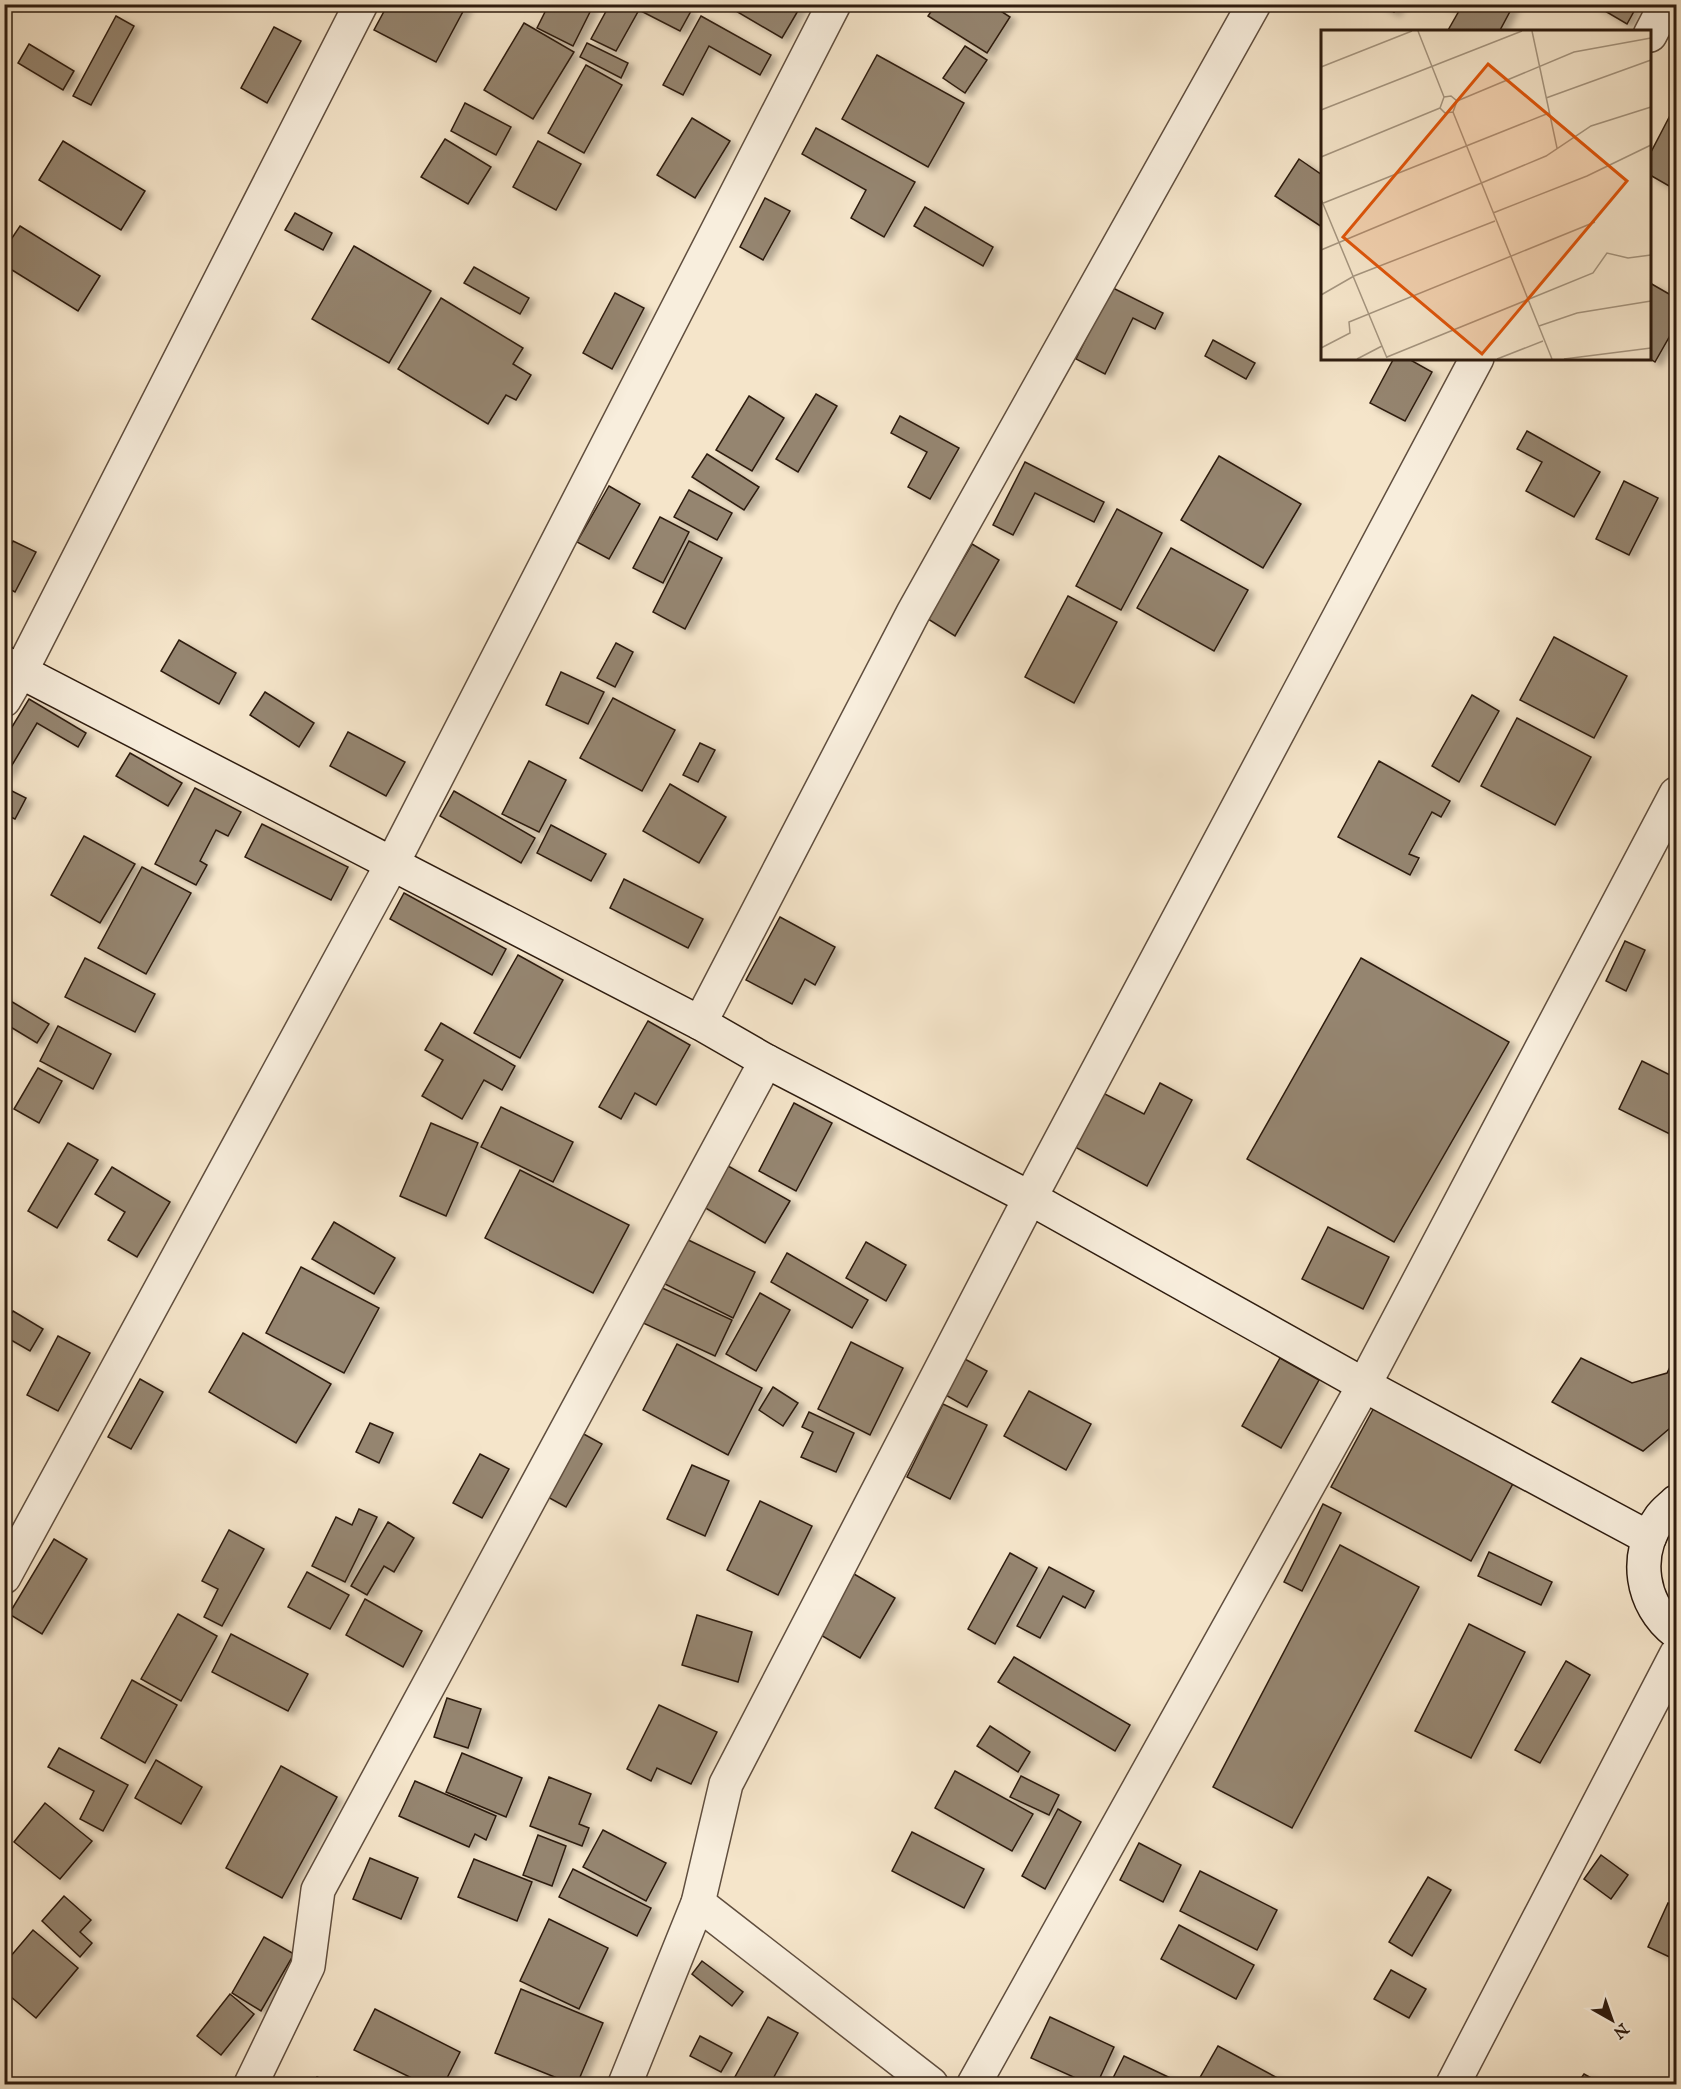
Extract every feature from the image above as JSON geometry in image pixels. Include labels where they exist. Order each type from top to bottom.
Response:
[{"type":"street","points":[[4,700],[13,667],[361,4]]},
{"type":"street","points":[[4,1577],[392,864],[834,4]]},
{"type":"street","points":[[700,1023],[913,613],[1254,4]]},
{"type":"street","points":[[1651,33],[1666,4]]},
{"type":"street","points":[[625,2085],[698,1903],[726,1784],[1030,1198],[1476,360]]},
{"type":"street","points":[[13,667],[700,1023],[766,1061],[1030,1198],[1364,1385],[1648,1538]]},
{"type":"street","points":[[974,2085],[1364,1385],[1677,794]]},
{"type":"street","points":[[251,2085],[308,1966],[318,1890],[766,1061]]},
{"type":"street","points":[[1677,1502],[1660,1518],[1648,1538],[1643,1561],[1645,1584],[1653,1606],[1667,1624],[1677,1632]]},
{"type":"street","points":[[1453,2085],[1677,1655]]},
{"type":"street","points":[[698,1903],[931,2085]]},
{"type":"building","points":[[388,4],[467,4],[436,62],[374,30]]},
{"type":"building","points":[[549,4],[594,4],[573,46],[537,28]]},
{"type":"building","points":[[610,4],[678,4],[691,11],[680,31],[639,10],[616,51],[591,39]]},
{"type":"building","points":[[724,4],[802,4],[782,38]]},
{"type":"building","points":[[936,4],[990,4],[1010,17],[987,53],[928,16]]},
{"type":"building","points":[[1379,4],[1399,4],[1394,12]]},
{"type":"building","points":[[1442,4],[1457,4],[1454,10]]},
{"type":"building","points":[[1463,4],[1514,4],[1500,30],[1448,30]]},
{"type":"building","points":[[1593,4],[1638,4],[1627,24]]},
{"type":"building","points":[[116,16],[134,26],[91,105],[73,96]]},
{"type":"building","points":[[701,16],[771,55],[760,75],[709,46],[683,95],[663,85]]},
{"type":"building","points":[[524,23],[574,52],[533,119],[484,90]]},
{"type":"building","points":[[274,27],[301,41],[267,103],[241,88]]},
{"type":"building","points":[[587,43],[628,63],[621,78],[580,57]]},
{"type":"building","points":[[29,44],[74,71],[63,90],[18,63]]},
{"type":"building","points":[[965,46],[987,60],[965,93],[943,78]]},
{"type":"building","points":[[877,55],[964,103],[928,167],[842,119]]},
{"type":"building","points":[[586,65],[622,85],[584,153],[548,133]]},
{"type":"building","points":[[465,103],[511,127],[496,155],[451,131]]},
{"type":"building","points":[[1676,104],[1676,190],[1651,176],[1651,152]]},
{"type":"building","points":[[692,118],[730,141],[695,198],[657,175]]},
{"type":"building","points":[[816,128],[915,182],[884,237],[851,218],[866,190],[802,154]]},
{"type":"building","points":[[445,139],[491,167],[468,204],[421,177]]},
{"type":"building","points":[[63,141],[145,191],[121,230],[39,180]]},
{"type":"building","points":[[538,141],[581,164],[556,210],[513,187]]},
{"type":"building","points":[[1299,159],[1321,174],[1321,226],[1275,196]]},
{"type":"building","points":[[765,198],[790,211],[763,260],[740,247]]},
{"type":"building","points":[[925,207],[993,247],[983,266],[914,226]]},
{"type":"building","points":[[295,213],[332,233],[323,250],[285,230]]},
{"type":"building","points":[[20,226],[100,276],[78,311],[4,265],[4,250]]},
{"type":"building","points":[[354,246],[431,291],[389,363],[312,319]]},
{"type":"building","points":[[474,267],[529,298],[520,314],[464,283]]},
{"type":"building","points":[[1651,284],[1676,298],[1676,325],[1655,362],[1651,359]]},
{"type":"building","points":[[1111,287],[1163,313],[1155,329],[1133,318],[1105,374],[1076,359]]},
{"type":"building","points":[[615,293],[644,308],[612,369],[583,353]]},
{"type":"building","points":[[441,298],[523,348],[513,364],[531,375],[516,400],[506,395],[488,424],[398,369]]},
{"type":"building","points":[[1213,340],[1255,363],[1246,379],[1205,356]]},
{"type":"building","points":[[1393,360],[1411,360],[1432,372],[1405,421],[1370,403]]},
{"type":"building","points":[[816,394],[837,406],[798,472],[776,459]]},
{"type":"building","points":[[749,396],[784,418],[752,471],[716,450]]},
{"type":"building","points":[[900,416],[959,448],[930,499],[908,487],[927,452],[891,433]]},
{"type":"building","points":[[1527,431],[1600,472],[1574,517],[1526,491],[1542,462],[1517,449]]},
{"type":"building","points":[[707,454],[759,487],[744,510],[692,477]]},
{"type":"building","points":[[1219,456],[1301,504],[1263,568],[1181,520]]},
{"type":"building","points":[[1025,462],[1104,502],[1094,522],[1035,493],[1013,535],[993,525]]},
{"type":"building","points":[[1624,481],[1658,498],[1629,555],[1596,539]]},
{"type":"building","points":[[609,486],[640,504],[609,559],[577,542]]},
{"type":"building","points":[[689,490],[732,513],[717,540],[674,517]]},
{"type":"building","points":[[1117,509],[1162,533],[1121,610],[1076,586]]},
{"type":"building","points":[[660,517],[689,532],[663,583],[633,568]]},
{"type":"building","points":[[13,541],[36,552],[15,592],[4,586],[4,547],[9,550]]},
{"type":"building","points":[[689,541],[722,558],[685,629],[653,612]]},
{"type":"building","points":[[972,544],[999,560],[955,636],[928,619]]},
{"type":"building","points":[[1171,548],[1248,590],[1214,651],[1137,608]]},
{"type":"building","points":[[1068,596],[1117,622],[1074,703],[1025,677]]},
{"type":"building","points":[[1554,637],[1627,676],[1594,738],[1520,700]]},
{"type":"building","points":[[179,640],[236,673],[219,704],[161,671]]},
{"type":"building","points":[[616,643],[633,652],[615,687],[597,678]]},
{"type":"building","points":[[561,672],[604,692],[588,724],[546,705]]},
{"type":"building","points":[[265,692],[314,723],[299,747],[250,715]]},
{"type":"building","points":[[1472,695],[1499,711],[1459,782],[1432,766]]},
{"type":"building","points":[[613,698],[675,730],[642,791],[580,758]]},
{"type":"building","points":[[29,699],[86,733],[78,747],[37,723],[5,777],[4,740]]},
{"type":"building","points":[[1517,718],[1591,757],[1555,825],[1481,786]]},
{"type":"building","points":[[348,732],[405,762],[386,796],[330,766]]},
{"type":"building","points":[[700,743],[715,750],[698,782],[683,775]]},
{"type":"building","points":[[130,753],[182,783],[168,806],[116,776]]},
{"type":"building","points":[[529,761],[566,780],[539,832],[502,814]]},
{"type":"building","points":[[1379,761],[1450,801],[1441,817],[1432,812],[1409,854],[1419,858],[1410,875],[1338,837]]},
{"type":"building","points":[[670,784],[726,817],[699,863],[643,831]]},
{"type":"building","points":[[4,787],[26,798],[15,819],[4,814]]},
{"type":"building","points":[[195,788],[241,812],[228,836],[216,830],[200,861],[207,865],[196,885],[155,864]]},
{"type":"building","points":[[454,791],[535,838],[521,863],[440,816]]},
{"type":"building","points":[[262,824],[348,867],[331,900],[245,857]]},
{"type":"building","points":[[551,825],[606,854],[591,881],[537,853]]},
{"type":"building","points":[[84,836],[135,864],[100,923],[51,895]]},
{"type":"building","points":[[142,867],[191,893],[146,974],[98,948]]},
{"type":"building","points":[[624,879],[703,919],[688,948],[610,908]]},
{"type":"building","points":[[404,893],[506,949],[492,975],[390,919]]},
{"type":"building","points":[[780,917],[835,947],[815,985],[805,979],[792,1004],[746,980]]},
{"type":"building","points":[[1625,941],[1645,950],[1626,991],[1606,981]]},
{"type":"building","points":[[518,955],[563,980],[520,1058],[474,1033]]},
{"type":"building","points":[[85,958],[155,994],[135,1032],[65,997]]},
{"type":"building","points":[[1361,958],[1509,1042],[1394,1242],[1247,1159]]},
{"type":"building","points":[[4,997],[49,1024],[37,1043],[4,1023]]},
{"type":"building","points":[[648,1021],[690,1045],[656,1105],[635,1093],[621,1119],[599,1107]]},
{"type":"building","points":[[441,1023],[515,1066],[502,1090],[484,1080],[462,1119],[422,1096],[443,1060],[425,1050]]},
{"type":"building","points":[[58,1026],[111,1054],[93,1089],[40,1061]]},
{"type":"building","points":[[1642,1061],[1676,1078],[1676,1137],[1619,1109]]},
{"type":"building","points":[[38,1068],[62,1081],[39,1123],[14,1109]]},
{"type":"building","points":[[1160,1083],[1192,1100],[1147,1186],[1075,1147],[1103,1093],[1144,1114]]},
{"type":"building","points":[[794,1103],[832,1123],[796,1191],[759,1171]]},
{"type":"building","points":[[501,1107],[573,1142],[553,1182],[481,1147]]},
{"type":"building","points":[[431,1123],[478,1143],[446,1216],[400,1196]]},
{"type":"building","points":[[68,1143],[98,1160],[57,1228],[28,1211]]},
{"type":"building","points":[[721,1162],[790,1201],[765,1243],[697,1203]]},
{"type":"building","points":[[112,1167],[170,1202],[137,1257],[108,1240],[125,1212],[95,1194]]},
{"type":"building","points":[[520,1170],[629,1225],[593,1293],[485,1238]]},
{"type":"building","points":[[334,1222],[395,1258],[374,1294],[312,1259]]},
{"type":"building","points":[[1328,1227],[1389,1257],[1363,1309],[1302,1279]]},
{"type":"building","points":[[680,1236],[755,1272],[733,1318],[657,1280]]},
{"type":"building","points":[[866,1242],[906,1265],[886,1301],[846,1278]]},
{"type":"building","points":[[787,1253],[868,1300],[852,1328],[771,1282]]},
{"type":"building","points":[[301,1267],[379,1308],[344,1373],[266,1333]]},
{"type":"building","points":[[660,1287],[732,1320],[715,1356],[643,1323]]},
{"type":"building","points":[[760,1293],[790,1310],[756,1371],[726,1354]]},
{"type":"building","points":[[13,1311],[43,1329],[30,1351],[4,1336],[4,1326]]},
{"type":"building","points":[[243,1333],[331,1384],[296,1443],[209,1392]]},
{"type":"building","points":[[58,1336],[90,1353],[58,1411],[27,1395]]},
{"type":"building","points":[[851,1342],[903,1368],[870,1435],[818,1409]]},
{"type":"building","points":[[677,1344],[762,1388],[728,1455],[643,1410]]},
{"type":"building","points":[[1676,1355],[1676,1423],[1643,1451],[1552,1402],[1581,1358],[1632,1383],[1667,1373]]},
{"type":"building","points":[[963,1358],[987,1371],[967,1407],[942,1393]]},
{"type":"building","points":[[1280,1358],[1319,1380],[1281,1448],[1242,1426]]},
{"type":"building","points":[[140,1379],[163,1392],[131,1449],[108,1437]]},
{"type":"building","points":[[773,1387],[798,1403],[783,1426],[759,1410]]},
{"type":"building","points":[[1029,1391],[1091,1424],[1066,1470],[1004,1436]]},
{"type":"building","points":[[943,1404],[987,1425],[950,1499],[907,1477]]},
{"type":"building","points":[[1376,1404],[1516,1478],[1471,1561],[1331,1487]]},
{"type":"building","points":[[809,1412],[854,1433],[836,1472],[801,1457],[813,1432],[802,1427]]},
{"type":"building","points":[[370,1423],[393,1433],[379,1463],[356,1452]]},
{"type":"building","points":[[580,1432],[602,1444],[566,1507],[544,1495]]},
{"type":"building","points":[[480,1454],[509,1469],[482,1518],[453,1503]]},
{"type":"building","points":[[692,1465],[729,1481],[705,1536],[667,1519]]},
{"type":"building","points":[[760,1501],[812,1526],[778,1595],[727,1570]]},
{"type":"building","points":[[1323,1504],[1341,1513],[1302,1591],[1284,1582]]},
{"type":"building","points":[[359,1509],[377,1517],[345,1582],[312,1566],[336,1517],[352,1525]]},
{"type":"building","points":[[388,1522],[414,1538],[394,1572],[384,1566],[367,1595],[351,1586]]},
{"type":"building","points":[[229,1530],[264,1549],[222,1626],[204,1617],[218,1589],[202,1581]]},
{"type":"building","points":[[54,1539],[87,1559],[42,1634],[9,1614]]},
{"type":"building","points":[[1340,1545],[1419,1587],[1292,1828],[1213,1787]]},
{"type":"building","points":[[1489,1552],[1552,1582],[1541,1605],[1478,1576]]},
{"type":"building","points":[[1010,1553],[1037,1568],[995,1644],[968,1629]]},
{"type":"building","points":[[1049,1567],[1094,1591],[1085,1608],[1063,1596],[1040,1638],[1017,1626]]},
{"type":"building","points":[[307,1572],[349,1595],[330,1629],[288,1607]]},
{"type":"building","points":[[854,1574],[895,1598],[860,1658],[819,1634]]},
{"type":"building","points":[[365,1599],[422,1631],[403,1667],[346,1635]]},
{"type":"building","points":[[178,1614],[217,1636],[181,1701],[141,1679]]},
{"type":"building","points":[[697,1615],[752,1632],[738,1682],[682,1665]]},
{"type":"building","points":[[1469,1624],[1525,1652],[1471,1758],[1415,1731]]},
{"type":"building","points":[[231,1634],[308,1674],[288,1711],[212,1672]]},
{"type":"building","points":[[1014,1657],[1130,1725],[1115,1751],[998,1682]]},
{"type":"building","points":[[1566,1661],[1590,1675],[1540,1763],[1515,1750]]},
{"type":"building","points":[[132,1680],[177,1705],[145,1763],[101,1738]]},
{"type":"building","points":[[447,1698],[481,1709],[468,1748],[434,1737]]},
{"type":"building","points":[[659,1705],[717,1732],[691,1784],[657,1768],[651,1781],[627,1769]]},
{"type":"building","points":[[990,1726],[1030,1752],[1018,1772],[977,1746]]},
{"type":"building","points":[[59,1748],[128,1785],[103,1831],[80,1819],[94,1791],[48,1767]]},
{"type":"building","points":[[462,1753],[522,1778],[506,1817],[446,1792]]},
{"type":"building","points":[[156,1760],[202,1787],[181,1824],[135,1798]]},
{"type":"building","points":[[281,1766],[337,1797],[282,1898],[226,1868]]},
{"type":"building","points":[[955,1771],[1033,1814],[1012,1851],[935,1808]]},
{"type":"building","points":[[1021,1776],[1059,1795],[1049,1815],[1010,1797]]},
{"type":"building","points":[[549,1777],[591,1794],[579,1824],[589,1828],[582,1846],[530,1826]]},
{"type":"building","points":[[415,1781],[496,1816],[486,1840],[475,1834],[469,1847],[399,1816]]},
{"type":"building","points":[[45,1803],[92,1841],[60,1879],[14,1842]]},
{"type":"building","points":[[1058,1809],[1081,1822],[1045,1889],[1022,1876]]},
{"type":"building","points":[[603,1830],[666,1863],[646,1901],[583,1867]]},
{"type":"building","points":[[912,1832],[984,1869],[964,1908],[892,1871]]},
{"type":"building","points":[[538,1835],[566,1846],[552,1886],[523,1875]]},
{"type":"building","points":[[1139,1843],[1181,1865],[1163,1902],[1120,1880]]},
{"type":"building","points":[[1601,1855],[1628,1875],[1611,1899],[1584,1879]]},
{"type":"building","points":[[370,1858],[418,1878],[401,1919],[353,1899]]},
{"type":"building","points":[[474,1859],[532,1882],[517,1921],[458,1897]]},
{"type":"building","points":[[573,1869],[651,1908],[637,1936],[559,1897]]},
{"type":"building","points":[[1200,1871],[1277,1910],[1257,1950],[1180,1911]]},
{"type":"building","points":[[1428,1877],[1451,1890],[1412,1956],[1389,1942]]},
{"type":"building","points":[[64,1896],[91,1920],[80,1932],[92,1943],[80,1957],[42,1921]]},
{"type":"building","points":[[1668,1903],[1676,1907],[1676,1960],[1648,1947]]},
{"type":"building","points":[[549,1919],[608,1948],[579,2009],[520,1981]]},
{"type":"building","points":[[1179,1925],[1254,1965],[1236,1999],[1161,1959]]},
{"type":"building","points":[[33,1930],[78,1968],[36,2018],[4,1991],[4,1964]]},
{"type":"building","points":[[264,1937],[294,1954],[261,2011],[232,1993]]},
{"type":"building","points":[[702,1961],[743,1992],[732,2006],[692,1974]]},
{"type":"building","points":[[1391,1970],[1426,1989],[1409,2018],[1374,1999]]},
{"type":"building","points":[[521,1989],[603,2023],[577,2084],[495,2053]]},
{"type":"building","points":[[230,1994],[254,2014],[221,2055],[197,2036]]},
{"type":"building","points":[[375,2009],[460,2052],[444,2084],[424,2084],[354,2050]]},
{"type":"building","points":[[768,2017],[798,2033],[770,2084],[731,2084]]},
{"type":"building","points":[[1050,2017],[1114,2047],[1097,2084],[1089,2084],[1031,2058]]},
{"type":"building","points":[[700,2036],[732,2053],[721,2072],[690,2056]]},
{"type":"building","points":[[1218,2046],[1285,2082],[1284,2084],[1205,2084],[1198,2081]]},
{"type":"building","points":[[1124,2056],[1183,2084],[1110,2084]]},
{"type":"building","points":[[1584,2074],[1602,2084],[1577,2084]]},
{"type":"building","points":[[317,2077],[333,2084],[313,2084]]}]
